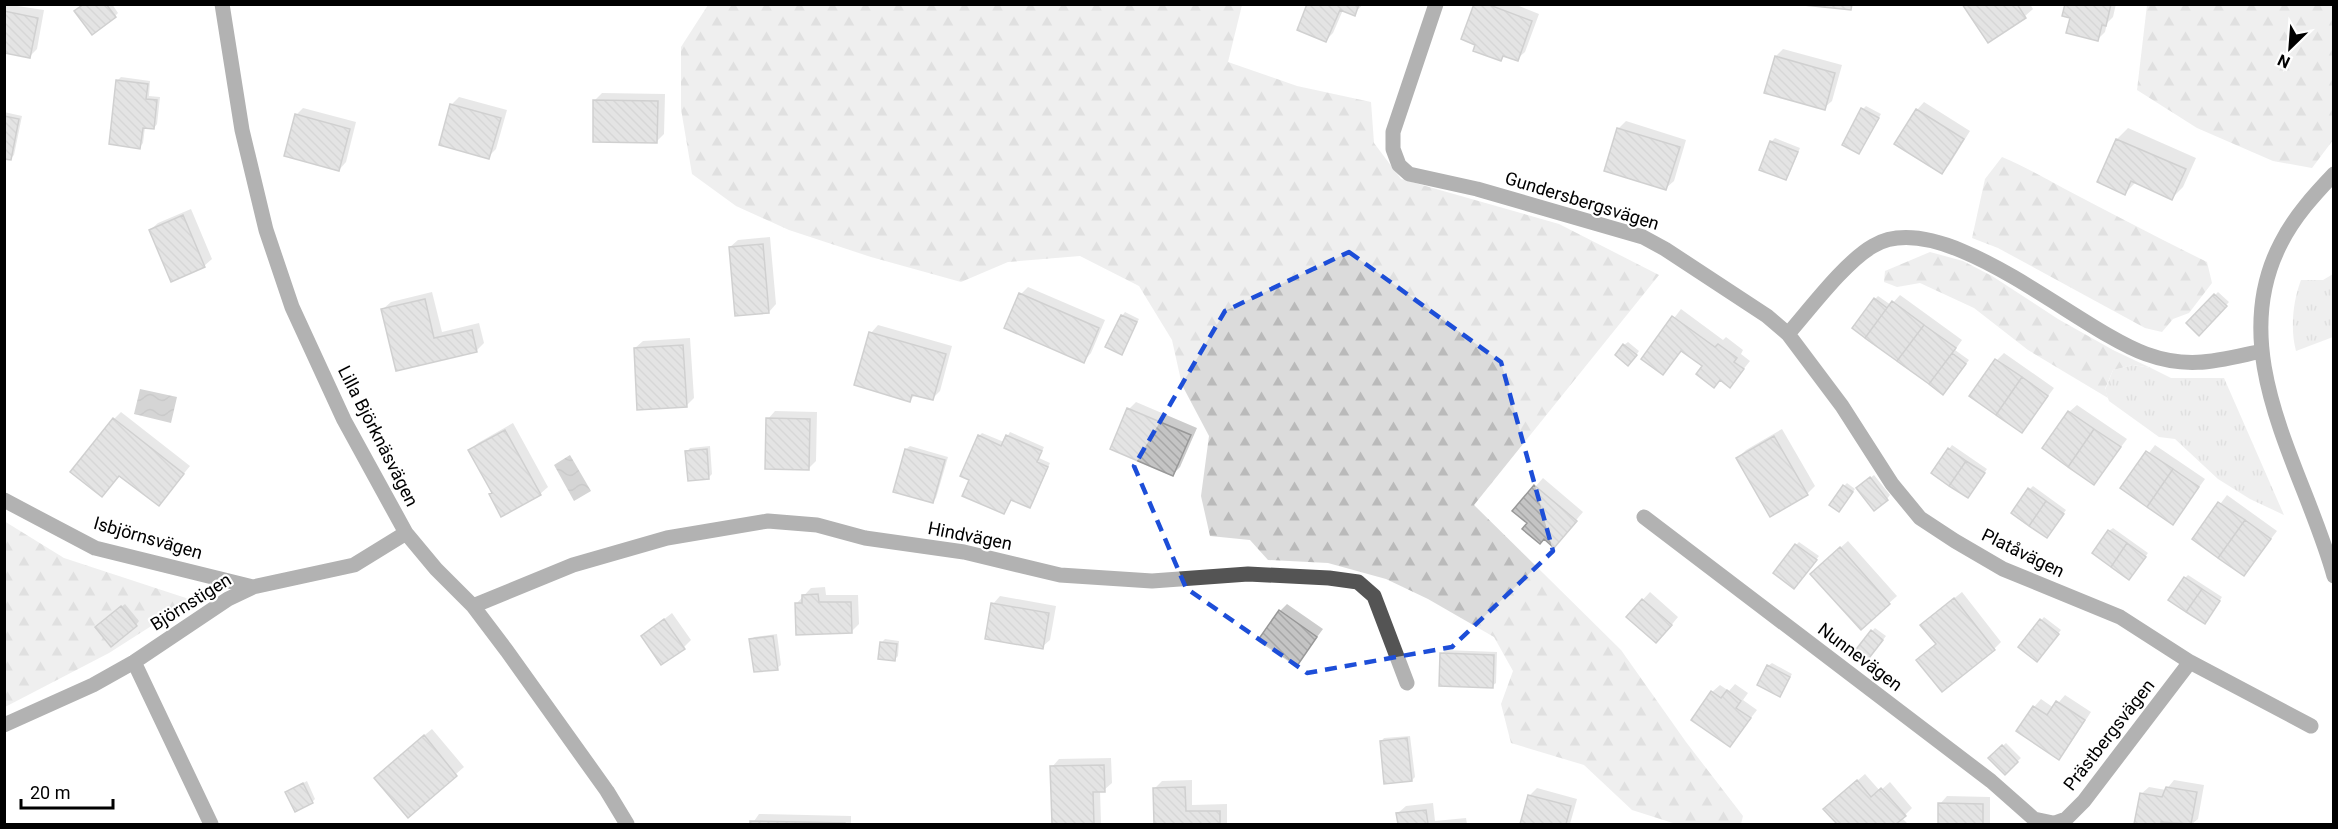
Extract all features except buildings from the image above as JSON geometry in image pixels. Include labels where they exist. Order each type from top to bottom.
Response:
[{"type":"street","name":"Lilla Björknäsvägen","points":[[222,4],[245,141],[266,230],[292,307],[344,420],[406,533],[436,569],[473,606],[600,781],[627,825]]},
{"type":"street","name":"Gundersbergsvägen","points":[[1436,4],[1393,132],[1393,149],[1399,165],[1409,174],[1477,189],[1643,237],[1767,316],[1788,334]]},
{"type":"street","points":[[2334,174],[2300,212],[2281,242],[2268,273],[2263,298],[2262,351],[2266,379],[2280,434],[2327,531],[2334,576]]},
{"type":"street","points":[[1788,334],[1854,259],[1874,245],[1889,240],[1924,238],[1946,243],[1989,263],[2114,341],[2148,355],[2177,362],[2204,364],[2262,351]]},
{"type":"street","name":"Platåvägen","points":[[1788,334],[1842,406],[1892,484],[1920,518],[1954,541],[2003,568],[2120,617],[2190,662],[2312,726]]},
{"type":"street","name":"Isbjörnsvägen","points":[[4,500],[95,548],[253,587]]},
{"type":"street","name":"Nunnevägen","points":[[1644,517],[1981,774],[2034,819],[2053,824]]},
{"type":"street","name":"Hindvägen","points":[[473,606],[573,565],[667,538],[768,521],[817,525],[865,538],[964,552],[1060,575],[1152,581],[1248,574],[1329,578],[1358,582],[1374,596],[1407,683]]},
{"type":"street","name":"Björnstigen","points":[[4,725],[93,685],[135,662],[228,599],[253,587],[354,565],[406,533]]},
{"type":"street","points":[[135,662],[212,825]]},
{"type":"street","name":"Prästbergsvägen","points":[[2053,824],[2066,819],[2084,801],[2190,662]]},
{"type":"highlighted area","points":[[1349,252],[1501,362],[1553,551],[1452,647],[1307,673],[1186,588],[1134,466],[1225,311]]},
{"type":"green space","points":[[708,5],[1242,5],[1228,62],[1297,86],[1371,102],[1374,143],[1401,179],[1559,224],[1659,275],[1474,505],[1621,650],[1686,742],[1743,816],[1741,824],[1676,824],[1632,810],[1584,765],[1511,743],[1501,704],[1513,671],[1494,637],[1428,599],[1386,579],[1328,563],[1268,560],[1250,540],[1210,536],[1201,496],[1209,436],[1182,385],[1172,340],[1139,286],[1080,256],[1008,262],[961,282],[871,257],[789,230],[736,206],[692,174],[681,109],[681,47]]},
{"type":"green space","points":[[2147,5],[2333,5],[2333,140],[2312,168],[2273,161],[2197,128],[2137,90]]},
{"type":"green space","points":[[2002,157],[2207,262],[2212,283],[2189,313],[2173,319],[2162,332],[2145,328],[1998,248],[1972,238],[1985,179]]},
{"type":"green space","points":[[1930,252],[1963,261],[1992,276],[2058,319],[2151,368],[2133,365],[2113,370],[2105,389],[2108,398],[2028,350],[1974,308],[1920,283],[1897,287],[1884,282],[1885,271]]},
{"type":"green space","points":[[2333,274],[2333,337],[2296,351],[2293,315],[2301,280],[2323,280]]},
{"type":"green space","points":[[2133,365],[2151,368],[2171,378],[2224,378],[2284,515],[2250,499],[2218,479],[2175,439],[2159,437],[2109,401],[2105,390],[2113,370]]},
{"type":"green space","points":[[4,521],[64,558],[192,600],[109,653],[5,707]]},
{"type":"water","points":[[140,389],[177,397],[171,423],[134,414]]},
{"type":"water","points":[[570,455],[591,491],[574,501],[554,465]]}]
